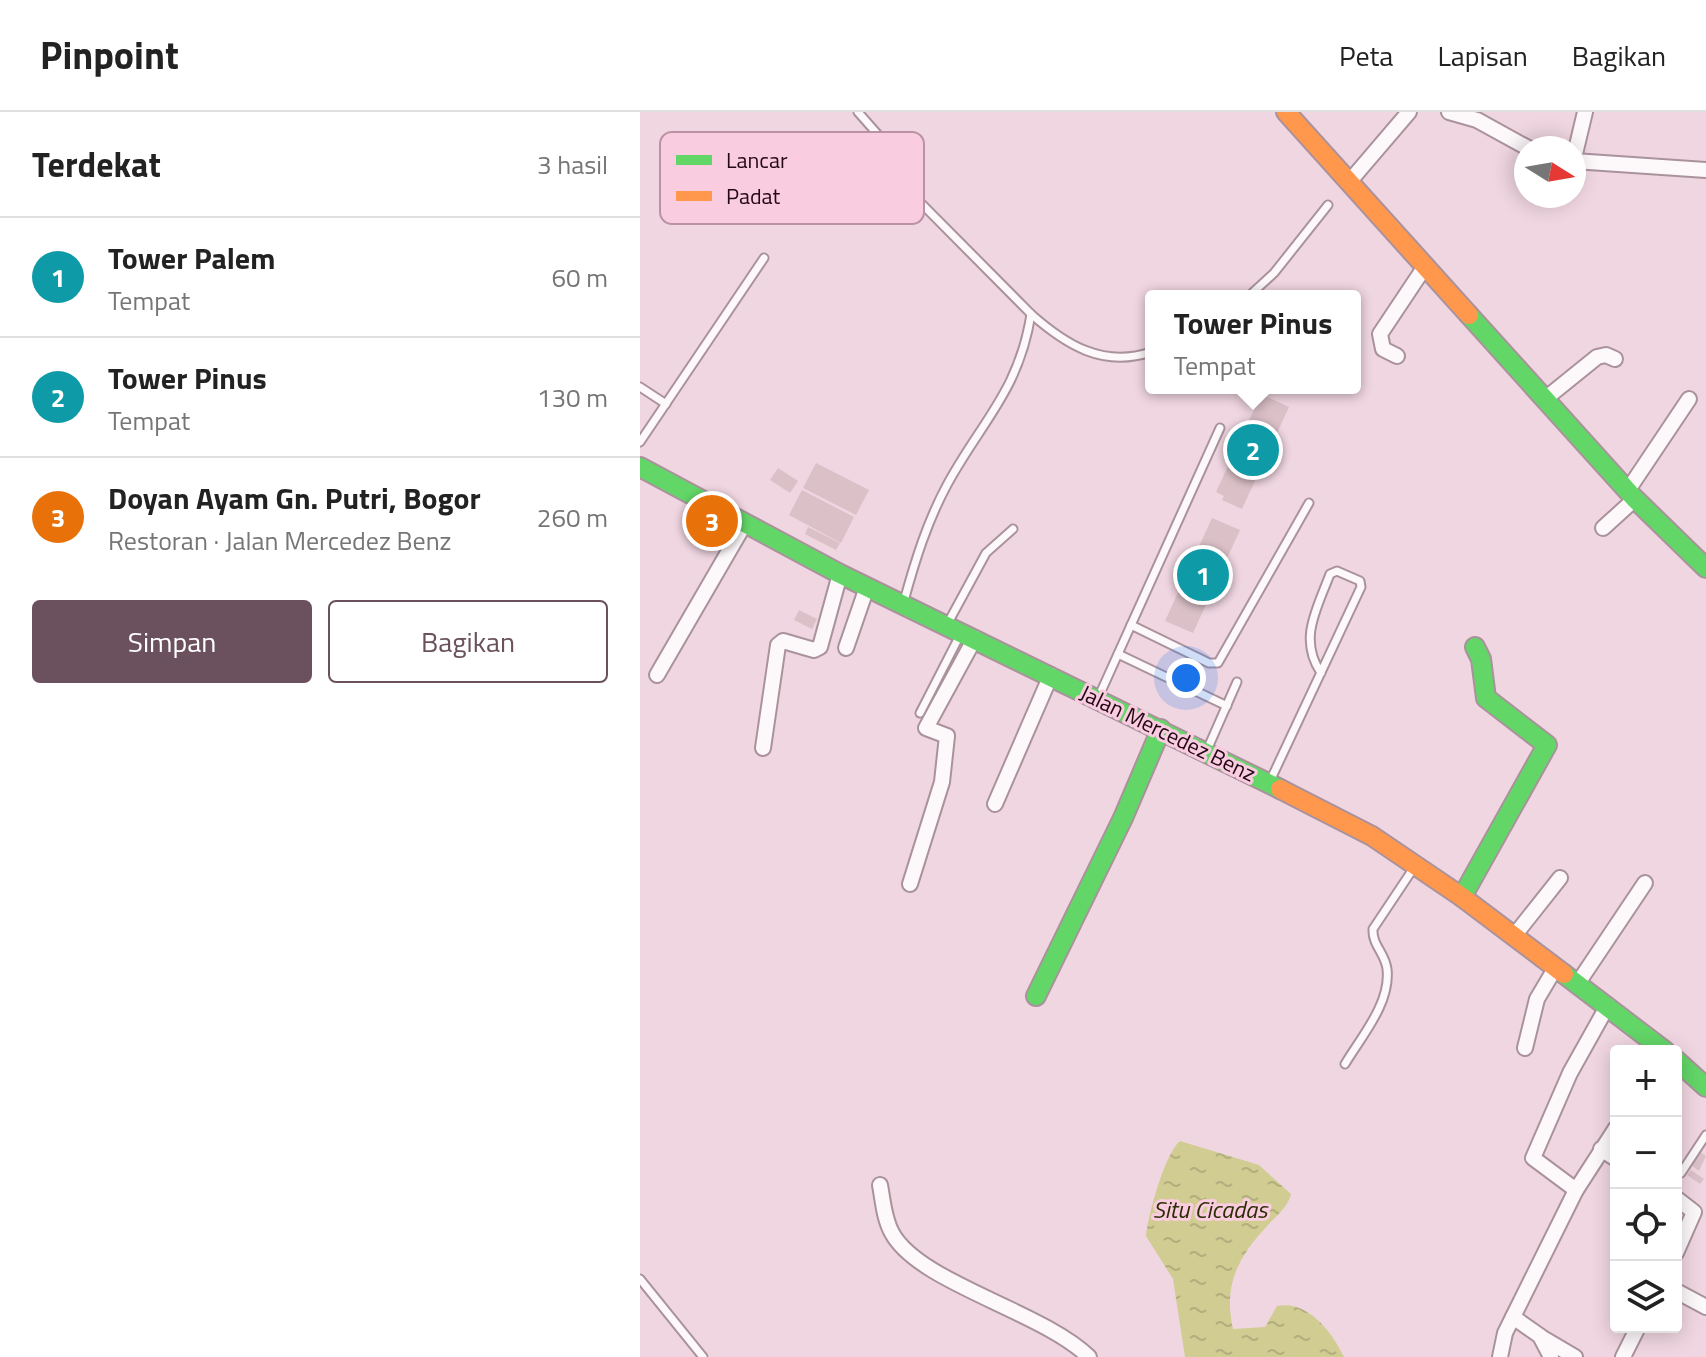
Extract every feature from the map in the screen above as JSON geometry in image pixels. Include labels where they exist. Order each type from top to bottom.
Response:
[{"type":"street","points":[[1286,112],[1631,495],[1706,568]]},
{"type":"street","points":[[1350,181],[1409,112]]},
{"type":"street","points":[[1449,112],[1479,116],[1514,139]]},
{"type":"street","points":[[1580,136],[1585,112]]},
{"type":"street","points":[[1586,161],[1706,170]]},
{"type":"street","points":[[1397,356],[1383,349],[1380,334],[1426,265]]},
{"type":"street","points":[[1545,399],[1597,357],[1606,355],[1615,359]]},
{"type":"street","points":[[1603,528],[1631,495],[1689,399]]},
{"type":"street","name":"Jalan Mercedez Benz","points":[[640,467],[840,574],[1207,751],[1372,836],[1462,897],[1658,1045]]},
{"type":"street","points":[[657,675],[744,525]]},
{"type":"street","points":[[763,748],[780,642],[817,649],[828,628],[840,574]]},
{"type":"street","points":[[828,628],[848,641],[867,587]]},
{"type":"street","points":[[910,884],[944,767],[947,736],[926,728],[962,631]]},
{"type":"street","points":[[1462,897],[1547,745],[1486,698],[1481,659],[1475,647]]},
{"type":"street","points":[[995,804],[1051,675]]},
{"type":"street","points":[[1036,996],[1123,818],[1161,729]]},
{"type":"street","points":[[1514,936],[1560,878]]},
{"type":"street","points":[[1578,983],[1645,883]]},
{"type":"street","points":[[1525,1048],[1537,999],[1556,967]]},
{"type":"street","points":[[1576,1190],[1533,1158],[1570,1073],[1608,1005]]},
{"type":"street","points":[[1682,1063],[1702,1075]]},
{"type":"street","points":[[1500,1357],[1513,1317],[1576,1190],[1610,1136]]},
{"type":"street","points":[[1601,1149],[1610,1155]]},
{"type":"street","points":[[880,1185],[886,1220],[905,1250],[966,1287],[1056,1330],[1089,1357]]},
{"type":"street","points":[[1682,1202],[1691,1208],[1694,1217],[1682,1241]]},
{"type":"street","points":[[1682,1294],[1706,1307]]},
{"type":"street","points":[[1513,1317],[1575,1357]]},
{"type":"street","points":[[1623,1357],[1635,1333]]},
{"type":"street","points":[[1540,1336],[1551,1357]]},
{"type":"lane","points":[[858,112],[876,132]]},
{"type":"lane","points":[[1256,290],[1274,273],[1328,205]]},
{"type":"lane","points":[[924,206],[1031,314],[1065,341],[1093,355],[1125,357],[1145,353]]},
{"type":"lane","points":[[640,442],[764,258]]},
{"type":"lane","points":[[904,604],[924,533],[948,483],[999,407],[1023,352],[1031,314]]},
{"type":"lane","points":[[640,387],[666,404]]},
{"type":"lane","points":[[1098,698],[1220,428]]},
{"type":"lane","points":[[1131,625],[1209,663],[1218,663],[1309,503]]},
{"type":"lane","points":[[920,713],[962,631],[986,553],[1013,529]]},
{"type":"lane","points":[[1269,783],[1321,673],[1361,587],[1360,581],[1337,571],[1330,574],[1308,639],[1309,652],[1321,673]]},
{"type":"lane","points":[[1118,654],[1227,706]]},
{"type":"lane","points":[[1207,751],[1237,682]]},
{"type":"lane","points":[[1345,1064],[1377,1010],[1386,985],[1385,960],[1373,938],[1373,929],[1416,864]]},
{"type":"lane","points":[[1682,1171],[1706,1135]]},
{"type":"lane","points":[[640,1279],[703,1357]]},
{"type":"water","name":"Situ Cicadas","points":[[1180,1141],[1259,1165],[1291,1194],[1285,1207],[1241,1260],[1230,1299],[1233,1329],[1265,1327],[1277,1306],[1288,1305],[1318,1320],[1344,1357],[1185,1357],[1173,1279],[1146,1236],[1163,1171]]},
{"type":"building","points":[[1261,394],[1289,407],[1242,509],[1222,500],[1224,496],[1216,492]]},
{"type":"building","points":[[816,463],[869,490],[856,515],[803,488]]},
{"type":"building","points":[[778,468],[798,481],[790,493],[770,480]]},
{"type":"building","points":[[802,490],[854,517],[841,543],[789,515]]},
{"type":"building","points":[[1212,518],[1240,530],[1193,633],[1165,621]]},
{"type":"building","points":[[808,527],[840,543],[836,550],[805,534]]},
{"type":"building","points":[[799,610],[817,619],[812,629],[794,620]]},
{"type":"building","points":[[1699,1151],[1706,1156],[1699,1171],[1690,1164]]},
{"type":"building","points":[[1691,1170],[1704,1179],[1700,1184],[1687,1175]]},
{"type":"traffic: fast","points":[[1469,315],[1635,499],[1706,568]]},
{"type":"traffic: fast","points":[[640,467],[840,574],[1280,789]]},
{"type":"traffic: fast","points":[[1462,897],[1547,745],[1486,698],[1481,659],[1475,647]]},
{"type":"traffic: fast","points":[[1036,996],[1123,818],[1161,729]]},
{"type":"traffic: fast","points":[[1564,974],[1657,1045]]},
{"type":"traffic: fast","points":[[1682,1065],[1706,1087]]},
{"type":"traffic: slow","points":[[1286,112],[1469,315]]},
{"type":"traffic: slow","points":[[1280,789],[1372,836],[1462,897],[1564,974]]},
{"type":"place","name":"Tower Pinus","points":[[1253,450]]},
{"type":"place","name":"Doyan Ayam Gn. Putri, Bogor","points":[[712,521]]},
{"type":"place","name":"Tower Palem","points":[[1203,575]]}]
